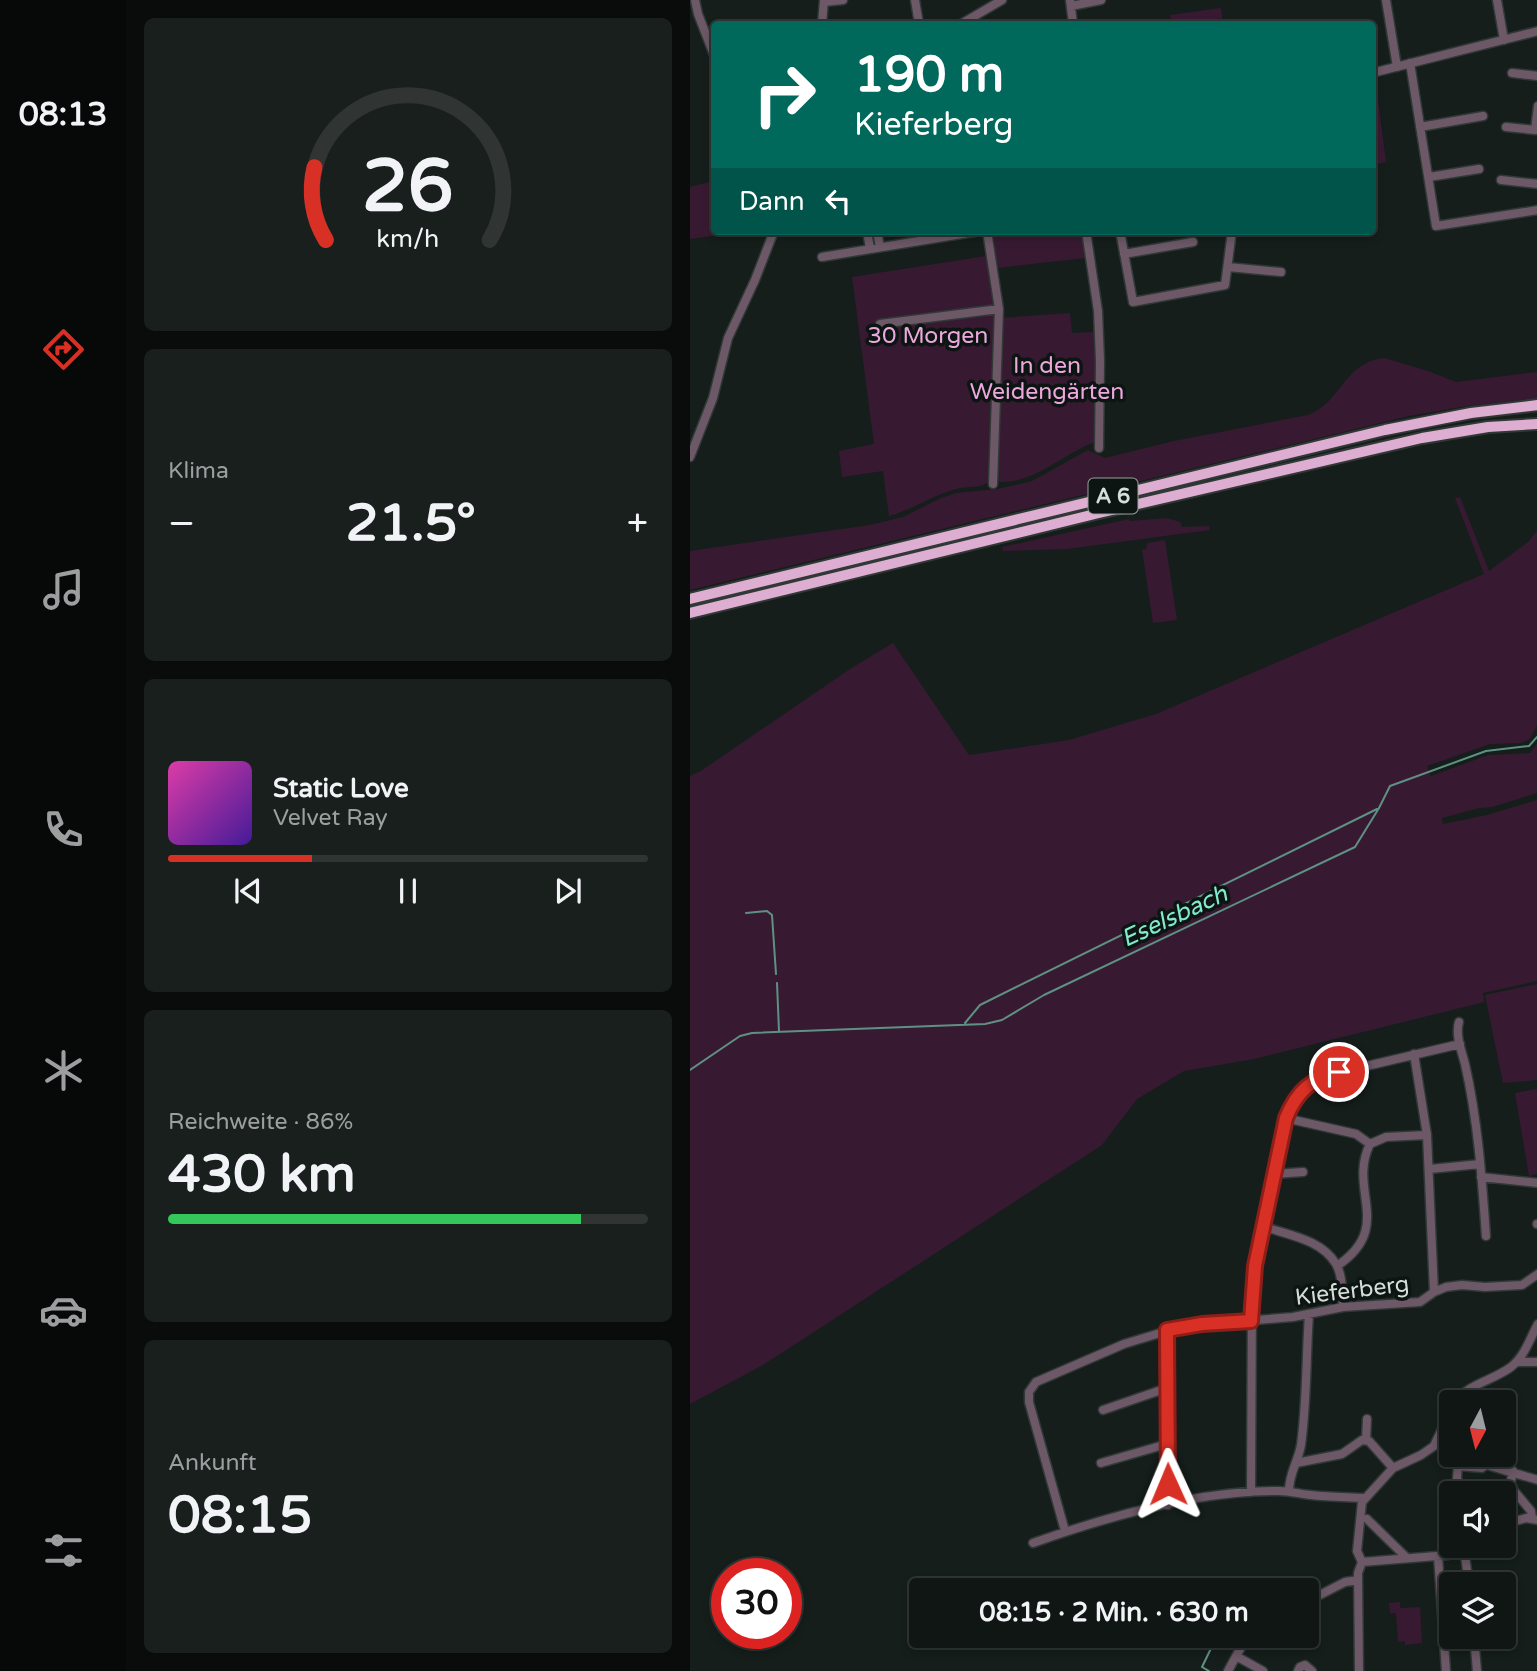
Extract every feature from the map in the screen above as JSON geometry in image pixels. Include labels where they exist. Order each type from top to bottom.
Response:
[{"type":"highway","name":"A 6","points":[[690,599],[1385,430],[1471,412],[1538,405]]},
{"type":"highway","name":"A 6","points":[[690,613],[1422,438],[1487,427],[1538,424]]},
{"type":"street","points":[[695,0],[711,47]]},
{"type":"street","points":[[822,21],[824,1],[843,0]]},
{"type":"street","points":[[915,0],[918,21]]},
{"type":"street","points":[[966,21],[1002,0]]},
{"type":"street","points":[[1073,21],[1070,3],[1101,0]]},
{"type":"street","points":[[1386,0],[1397,67]]},
{"type":"street","points":[[1497,0],[1504,40]]},
{"type":"street","points":[[1376,72],[1538,31]]},
{"type":"street","points":[[1410,64],[1436,226],[1538,210]]},
{"type":"street","points":[[1512,73],[1538,76]]},
{"type":"street","points":[[1506,127],[1536,130],[1538,106]]},
{"type":"street","points":[[1420,127],[1483,116]]},
{"type":"street","points":[[1429,177],[1479,169]]},
{"type":"street","points":[[1501,180],[1538,184]]},
{"type":"street","points":[[690,457],[713,398],[728,338],[772,235]]},
{"type":"street","points":[[868,235],[870,249]]},
{"type":"street","points":[[878,235],[880,247]]},
{"type":"street","points":[[822,257],[955,235]]},
{"type":"street","points":[[988,235],[999,309],[993,484]]},
{"type":"street","points":[[1087,235],[1098,311],[1099,448]]},
{"type":"street","points":[[1121,235],[1133,302],[1225,285],[1232,235]]},
{"type":"street","points":[[1124,254],[1193,242]]},
{"type":"street","points":[[1228,267],[1280,272]]},
{"type":"street","points":[[880,324],[999,309]]},
{"type":"street","points":[[1459,1022],[1457,1028],[1474,1105],[1486,1236]]},
{"type":"street","points":[[1251,1492],[1253,1279],[1286,1118],[1292,1103],[1305,1086],[1319,1077],[1460,1044]]},
{"type":"street","points":[[1414,1054],[1430,1168],[1434,1292]]},
{"type":"street","points":[[1286,1118],[1356,1134],[1370,1144]]},
{"type":"street","points":[[1337,1266],[1356,1252],[1366,1234],[1364,1161],[1370,1144],[1386,1137],[1427,1135]]},
{"type":"street","points":[[1430,1168],[1480,1164]]},
{"type":"street","points":[[1274,1174],[1303,1172]]},
{"type":"street","points":[[1482,1177],[1538,1183]]},
{"type":"street","points":[[1265,1227],[1316,1245],[1327,1252],[1337,1266],[1343,1307]]},
{"type":"street","name":"Kieferberg","points":[[1064,1531],[1029,1402],[1032,1387],[1050,1376],[1094,1356],[1167,1330],[1308,1314],[1343,1307],[1420,1302],[1434,1292],[1462,1285],[1522,1285],[1538,1274]]},
{"type":"street","points":[[1289,1491],[1291,1471],[1296,1463],[1302,1435],[1308,1314]]},
{"type":"street","points":[[1470,1390],[1517,1362],[1538,1324]]},
{"type":"street","points":[[1167,1330],[1168,1504]]},
{"type":"street","points":[[1517,1362],[1538,1362]]},
{"type":"street","points":[[1103,1410],[1167,1388]]},
{"type":"street","points":[[1367,1419],[1366,1440],[1393,1468]]},
{"type":"street","points":[[1362,1562],[1357,1555],[1357,1544],[1360,1506],[1364,1498],[1393,1468],[1421,1455],[1436,1442],[1439,1436]]},
{"type":"street","points":[[1296,1463],[1342,1454],[1359,1441],[1366,1440]]},
{"type":"street","points":[[1101,1464],[1167,1444]]},
{"type":"street","points":[[1498,1467],[1538,1480]]},
{"type":"street","points":[[1513,1471],[1510,1486],[1535,1519],[1516,1522]]},
{"type":"street","points":[[1033,1543],[1064,1531],[1168,1504],[1251,1492],[1289,1491],[1364,1498]]},
{"type":"street","points":[[1367,1519],[1407,1558]]},
{"type":"street","points":[[1362,1562],[1438,1556],[1446,1671]]},
{"type":"street","points":[[1360,1671],[1358,1569],[1362,1562]]},
{"type":"street","points":[[1319,1595],[1345,1582],[1358,1580]]},
{"type":"street","points":[[1228,1671],[1240,1648]]},
{"type":"street","points":[[1476,1649],[1477,1671]]},
{"type":"street","points":[[1236,1656],[1263,1671]]},
{"type":"street","points":[[1298,1671],[1305,1665],[1312,1671]]},
{"type":"green space","points":[[1221,8],[1223,21],[1171,21],[1170,15]]},
{"type":"green space","points":[[1376,84],[1386,162],[1376,164]]},
{"type":"green space","points":[[711,182],[711,235],[719,235],[690,239],[690,187]]},
{"type":"green space","points":[[991,235],[1082,235],[1085,258],[997,268]]},
{"type":"green space","name":"30 Morgen","points":[[986,256],[989,275],[993,275],[995,289],[991,479],[980,486],[947,492],[889,516],[883,471],[842,477],[839,451],[874,444],[852,277]]},
{"type":"green space","name":"In den Weidengärten","points":[[1070,313],[1072,333],[1094,332],[1098,441],[1026,478],[1000,482],[995,474],[999,318]]},
{"type":"green space","points":[[1384,358],[1456,382],[1537,372],[1537,398],[1409,416],[690,590],[690,551],[870,525],[903,517],[956,493],[997,489],[1032,481],[1088,450],[1105,458],[1174,441],[1308,415],[1328,401],[1360,367],[1370,361]]},
{"type":"green space","points":[[1460,497],[1489,571],[1528,542],[1537,531],[1537,726],[1530,739],[1521,743],[1490,744],[1427,766],[1431,776],[1488,755],[1530,753],[1537,744],[1537,793],[1442,818],[1443,824],[1487,815],[1537,800],[1537,981],[1483,993],[1484,1002],[1254,1059],[1184,1071],[1137,1099],[1102,1145],[763,1365],[690,1404],[690,776],[893,643],[969,755],[1069,740],[1156,714],[1484,574],[1455,498]]},
{"type":"green space","points":[[1167,518],[1180,522],[1182,527],[1209,526],[1210,530],[1067,549],[1003,551],[1002,547],[1129,519]]},
{"type":"green space","points":[[1165,540],[1177,620],[1153,623],[1142,549],[1146,549],[1147,543]]},
{"type":"green space","points":[[1537,984],[1537,1080],[1503,1083],[1485,995]]},
{"type":"green space","points":[[1537,1089],[1537,1174],[1529,1176],[1515,1093]]},
{"type":"green space","points":[[1400,1602],[1400,1608],[1420,1607],[1422,1643],[1405,1645],[1405,1641],[1398,1642],[1396,1613],[1390,1613],[1389,1603]]},
{"type":"waterway","name":"Eselsbach","points":[[690,1070],[740,1036],[752,1033],[985,1024],[1002,1020],[1044,995],[1355,847],[1390,786],[1486,751],[1529,746],[1538,736]]},
{"type":"waterway","name":"Eselsbach","points":[[965,1023],[980,1005],[1377,809]]},
{"type":"waterway","points":[[746,913],[767,911],[772,915],[776,974]]},
{"type":"waterway","points":[[777,983],[779,1031]]},
{"type":"waterway","points":[[1209,1671],[1202,1667],[1211,1648]]},
{"type":"route","points":[[1168,1484],[1167,1330],[1183,1326],[1251,1321],[1255,1266],[1286,1118],[1292,1103],[1305,1086],[1319,1077],[1339,1072]]}]
